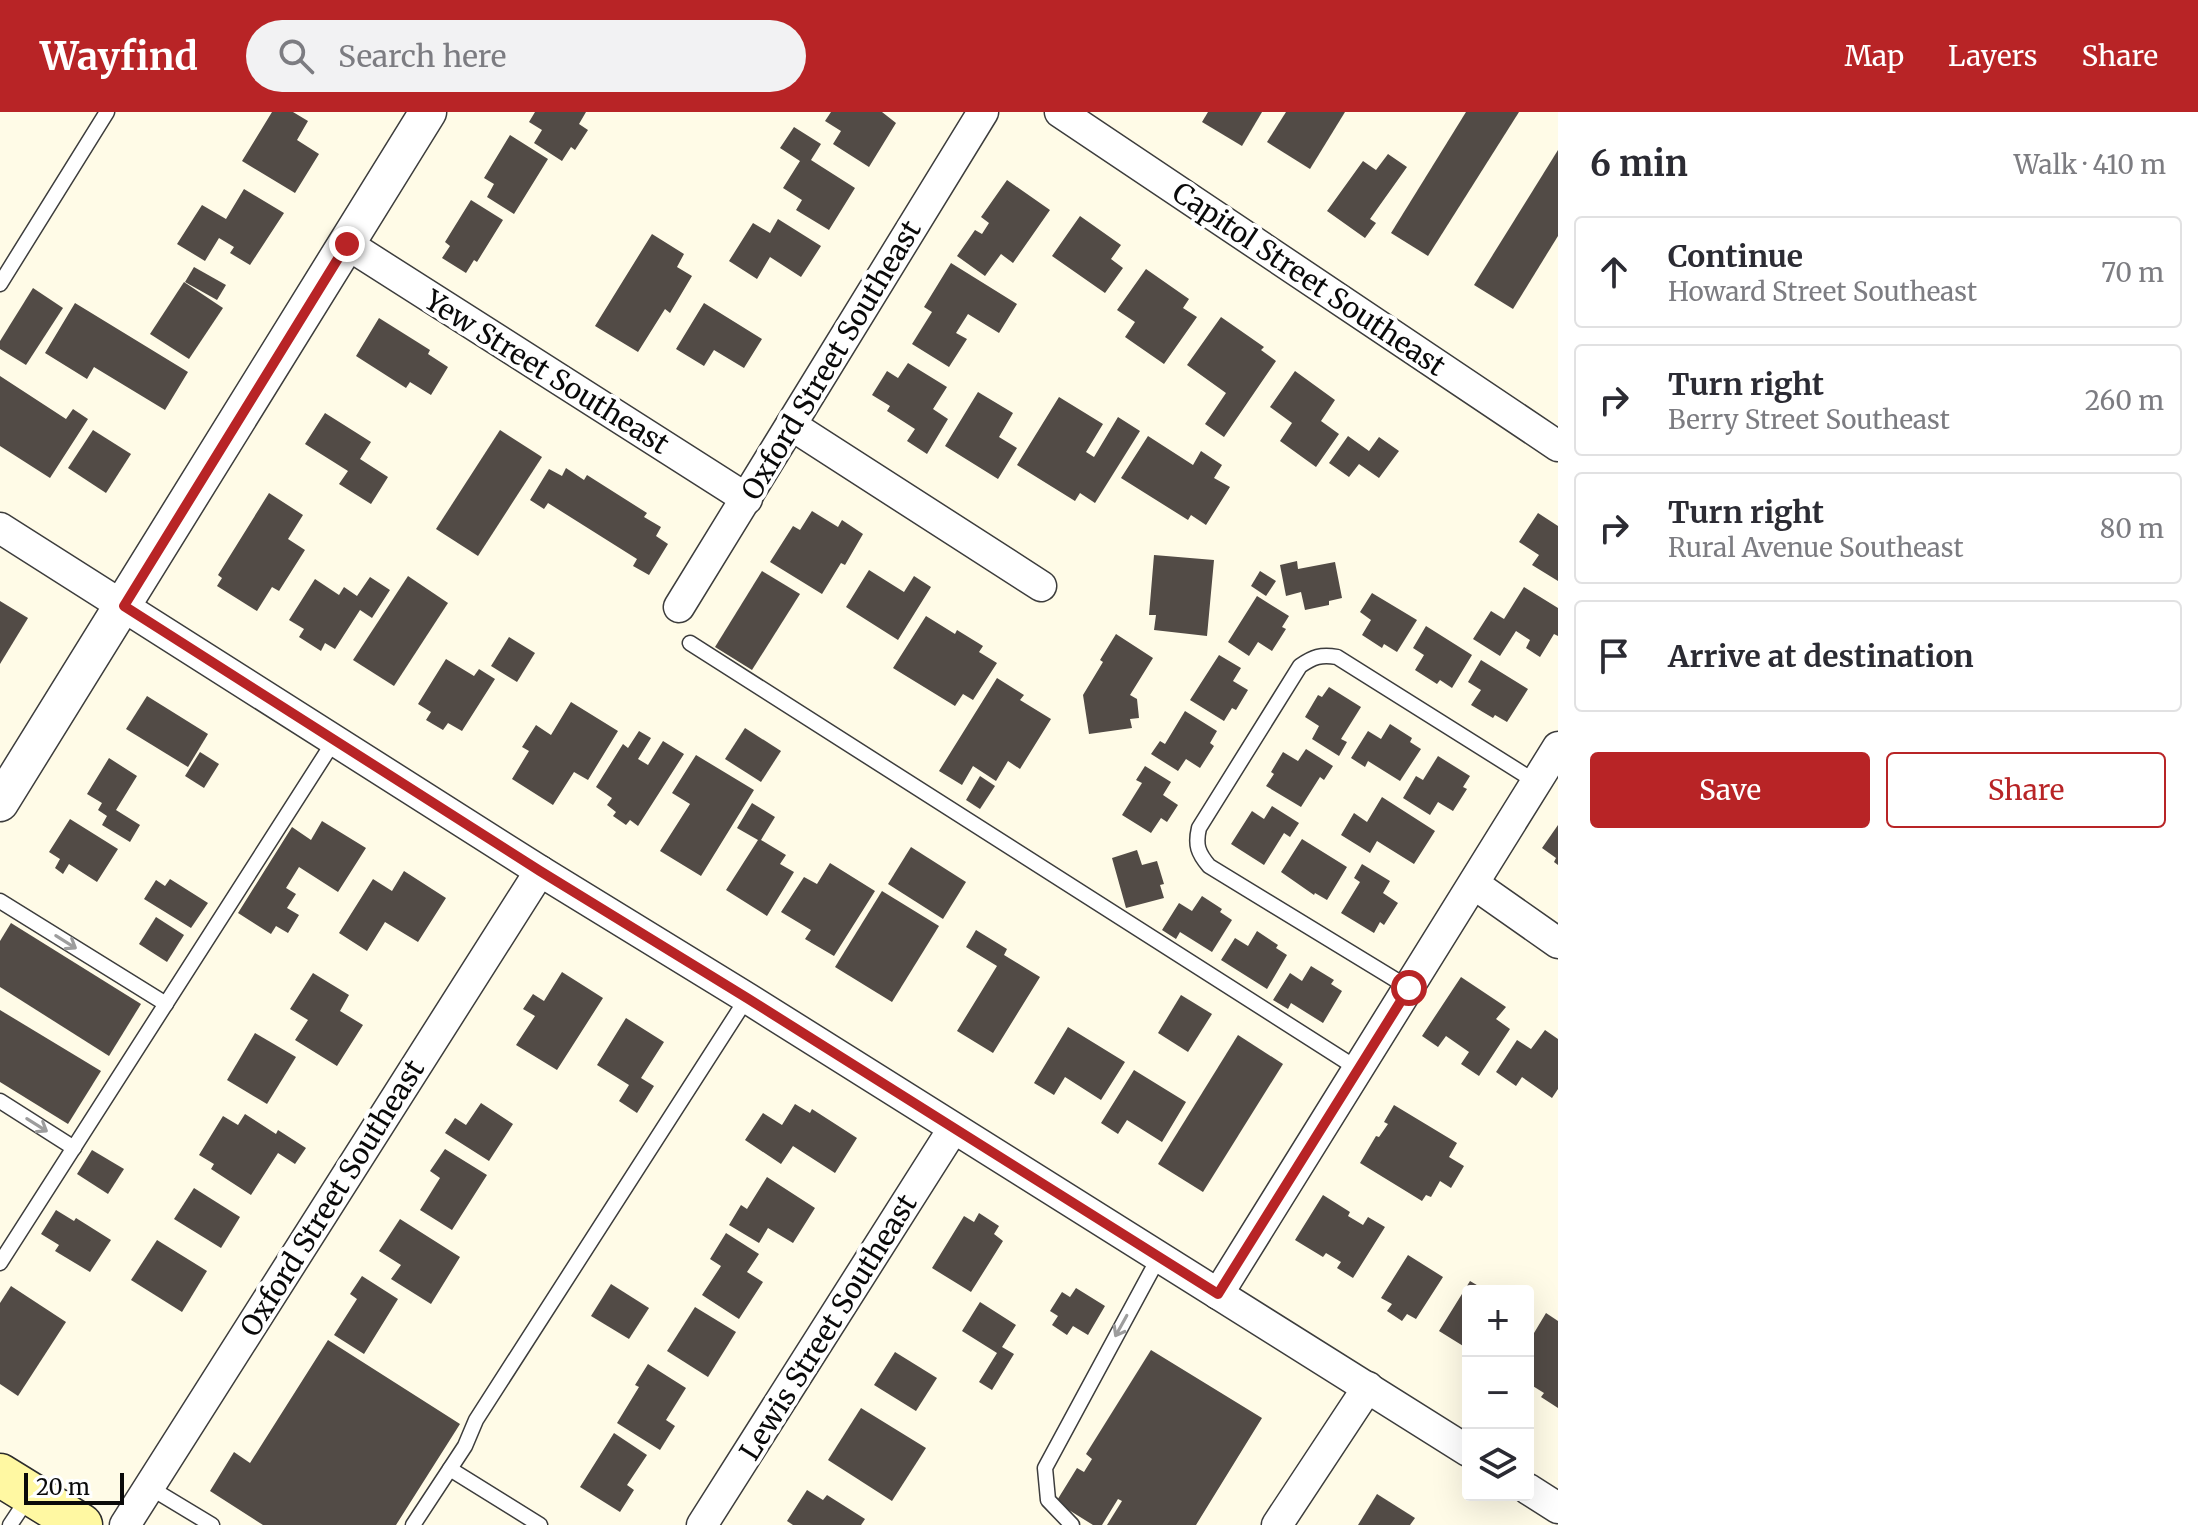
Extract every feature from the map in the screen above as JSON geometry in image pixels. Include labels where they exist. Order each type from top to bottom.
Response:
[{"type":"main road","points":[[14,1498],[81,1525]]},
{"type":"street","points":[[0,803],[428,112]]},
{"type":"street","name":"Oxford Street Southeast","points":[[679,607],[983,112]]},
{"type":"street","name":"Capitol Street Southeast","points":[[1060,112],[1558,446]]},
{"type":"street","name":"Yew Street Southeast","points":[[347,244],[747,499]]},
{"type":"street","points":[[791,425],[1041,586]]},
{"type":"street","points":[[0,528],[540,871],[1462,1447]]},
{"type":"street","points":[[1218,1294],[1558,747]]},
{"type":"street","name":"Oxford Street Southeast","points":[[125,1525],[540,871]]},
{"type":"street","points":[[1474,884],[1558,943]]},
{"type":"street","name":"Lewis Street Southeast","points":[[702,1525],[953,1129]]},
{"type":"street","points":[[1277,1525],[1368,1387]]},
{"type":"street","points":[[1534,1493],[1558,1508]]},
{"type":"lane","points":[[0,284],[107,112]]},
{"type":"lane","points":[[690,643],[1358,1069]]},
{"type":"lane","points":[[1409,988],[1209,866],[1199,855],[1196,842],[1199,828],[1300,666],[1324,655],[1337,657],[1536,782]]},
{"type":"lane","points":[[0,1263],[334,741]]},
{"type":"lane","points":[[0,901],[166,1004]]},
{"type":"lane","points":[[413,1525],[465,1446],[476,1420],[747,998]]},
{"type":"lane","points":[[0,1101],[74,1148]]},
{"type":"lane","points":[[1072,1525],[1048,1500],[1045,1468],[1159,1257]]},
{"type":"lane","points":[[450,1469],[540,1525]]},
{"type":"lane","points":[[149,1487],[212,1525]]},
{"type":"building","points":[[272,112],[293,112],[308,121],[297,140],[319,154],[295,193],[242,161]]},
{"type":"building","points":[[535,112],[586,112],[579,124],[588,130],[575,150],[571,147],[562,161],[534,143],[542,130],[529,122]]},
{"type":"building","points":[[831,112],[882,112],[896,123],[869,167],[833,144],[841,131],[825,121]]},
{"type":"building","points":[[1208,112],[1262,112],[1242,146],[1202,122]]},
{"type":"building","points":[[1286,112],[1345,112],[1310,169],[1267,142]]},
{"type":"building","points":[[1466,112],[1519,112],[1428,256],[1391,233]]},
{"type":"building","points":[[794,127],[821,144],[811,160],[855,188],[829,230],[796,210],[802,200],[783,188],[800,161],[780,148]]},
{"type":"building","points":[[510,135],[548,159],[514,214],[487,197],[494,184],[484,178]]},
{"type":"building","points":[[1558,150],[1558,236],[1513,309],[1474,285]]},
{"type":"building","points":[[1388,154],[1407,167],[1370,219],[1376,223],[1365,238],[1327,211],[1363,161],[1376,170]]},
{"type":"building","points":[[1007,180],[1050,210],[1013,263],[1001,254],[985,276],[957,256],[975,230],[982,234],[989,223],[981,217]]},
{"type":"building","points":[[244,189],[284,213],[250,265],[230,253],[234,247],[219,238],[205,261],[177,244],[202,205],[226,219]]},
{"type":"building","points":[[471,200],[503,220],[477,262],[474,260],[466,273],[442,258],[450,246],[445,242]]},
{"type":"building","points":[[1080,216],[1121,245],[1111,259],[1123,268],[1105,293],[1052,256]]},
{"type":"building","points":[[778,219],[821,246],[801,277],[770,257],[757,279],[729,261],[753,223],[770,233]]},
{"type":"building","points":[[652,234],[684,254],[677,267],[692,276],[670,313],[665,309],[638,352],[595,326]]},
{"type":"building","points":[[951,263],[1017,304],[999,333],[968,314],[956,333],[967,339],[949,367],[912,344],[932,312],[924,307]]},
{"type":"building","points":[[194,267],[226,285],[217,300],[185,282]]},
{"type":"building","points":[[1146,269],[1189,299],[1183,308],[1197,317],[1164,364],[1125,337],[1135,322],[1117,310]]},
{"type":"building","points":[[184,282],[223,308],[189,359],[150,334]]},
{"type":"building","points":[[33,288],[63,308],[26,365],[0,349],[0,341]]},
{"type":"building","points":[[75,303],[188,372],[165,410],[94,367],[87,379],[45,353]]},
{"type":"building","points":[[704,303],[762,339],[744,368],[714,350],[704,366],[676,349]]},
{"type":"building","points":[[1221,317],[1264,347],[1261,350],[1276,361],[1224,437],[1205,424],[1226,393],[1187,365]]},
{"type":"building","points":[[379,318],[430,350],[428,354],[448,367],[431,395],[410,382],[406,388],[356,356]]},
{"type":"building","points":[[908,363],[947,387],[933,409],[948,419],[927,454],[907,441],[915,429],[887,411],[890,406],[872,395],[887,371],[898,378]]},
{"type":"building","points":[[1295,371],[1335,400],[1321,421],[1339,434],[1316,467],[1280,441],[1292,423],[1270,407]]},
{"type":"building","points":[[0,376],[66,419],[73,409],[88,419],[50,478],[0,446]]},
{"type":"building","points":[[978,392],[1013,413],[999,437],[1017,448],[998,479],[945,446]]},
{"type":"building","points":[[1059,397],[1103,424],[1086,452],[1094,457],[1118,417],[1140,431],[1095,503],[1080,493],[1075,501],[1017,465]]},
{"type":"building","points":[[325,413],[371,442],[360,459],[388,477],[371,504],[339,484],[348,471],[305,444]]},
{"type":"building","points":[[93,430],[131,454],[106,493],[68,468]]},
{"type":"building","points":[[500,430],[542,457],[478,556],[436,529]]},
{"type":"building","points":[[1148,436],[1193,465],[1201,451],[1222,465],[1214,478],[1230,487],[1206,525],[1191,515],[1188,520],[1121,478]]},
{"type":"building","points":[[1348,436],[1369,451],[1379,437],[1399,451],[1379,478],[1359,464],[1349,477],[1329,463]]},
{"type":"building","points":[[566,468],[584,480],[587,475],[647,513],[644,517],[661,527],[656,536],[668,544],[649,575],[633,566],[637,559],[548,503],[544,509],[530,500],[549,469],[562,476]]},
{"type":"building","points":[[269,493],[303,515],[288,539],[305,550],[279,591],[272,587],[257,611],[217,586],[222,578],[218,575]]},
{"type":"building","points":[[812,511],[838,527],[842,520],[863,534],[845,565],[841,563],[822,594],[770,562],[793,526],[800,530]]},
{"type":"building","points":[[1538,513],[1558,526],[1558,581],[1532,565],[1539,555],[1519,542]]},
{"type":"building","points":[[1154,555],[1214,560],[1207,636],[1154,630],[1156,615],[1149,615]]},
{"type":"building","points":[[1297,561],[1298,569],[1335,562],[1342,598],[1329,601],[1329,605],[1305,610],[1301,592],[1286,596],[1280,565]]},
{"type":"building","points":[[869,570],[904,592],[914,576],[931,587],[898,640],[846,607]]},
{"type":"building","points":[[762,571],[800,594],[752,670],[715,647]]},
{"type":"building","points":[[1260,571],[1276,581],[1266,596],[1251,586]]},
{"type":"building","points":[[408,576],[448,603],[394,686],[353,660]]},
{"type":"building","points":[[370,577],[390,590],[372,618],[360,610],[335,649],[325,643],[321,651],[299,637],[304,629],[289,620],[315,579],[339,595],[344,587],[357,596]]},
{"type":"building","points":[[1524,587],[1558,608],[1558,636],[1554,634],[1540,657],[1526,648],[1530,640],[1516,631],[1500,656],[1473,639],[1491,611],[1504,619]]},
{"type":"building","points":[[1372,593],[1417,620],[1397,652],[1384,644],[1382,648],[1362,635],[1371,620],[1360,612]]},
{"type":"building","points":[[1257,596],[1289,616],[1282,627],[1286,629],[1272,651],[1258,642],[1249,656],[1228,642]]},
{"type":"building","points":[[0,601],[28,618],[0,664]]},
{"type":"building","points":[[926,616],[955,634],[957,630],[983,646],[979,652],[997,663],[973,700],[963,694],[955,706],[893,668]]},
{"type":"building","points":[[1426,626],[1472,655],[1452,688],[1440,680],[1437,684],[1415,670],[1424,655],[1413,648]]},
{"type":"building","points":[[1116,634],[1153,658],[1130,695],[1137,699],[1139,718],[1130,719],[1132,728],[1089,734],[1083,695]]},
{"type":"building","points":[[509,637],[535,653],[517,682],[491,666]]},
{"type":"building","points":[[1219,655],[1241,668],[1233,681],[1248,690],[1236,710],[1232,708],[1224,721],[1190,700]]},
{"type":"building","points":[[446,659],[474,676],[479,669],[495,679],[462,731],[448,723],[443,730],[426,720],[431,712],[418,704]]},
{"type":"building","points":[[1481,660],[1528,689],[1507,722],[1471,705],[1481,690],[1468,682]]},
{"type":"building","points":[[997,678],[1024,695],[1020,700],[1051,719],[1020,769],[1008,761],[996,781],[973,766],[962,785],[939,771]]},
{"type":"building","points":[[1329,687],[1361,707],[1341,739],[1347,742],[1339,756],[1312,739],[1319,726],[1305,717],[1318,695],[1322,697]]},
{"type":"building","points":[[147,696],[208,734],[188,767],[126,729]]},
{"type":"building","points":[[571,702],[618,731],[588,780],[574,772],[553,805],[512,779],[529,751],[522,747],[536,725],[551,735]]},
{"type":"building","points":[[1185,711],[1217,731],[1210,743],[1214,746],[1200,768],[1186,759],[1178,771],[1151,754],[1160,741],[1165,744]]},
{"type":"building","points":[[1390,724],[1412,738],[1410,742],[1421,749],[1400,781],[1368,761],[1365,767],[1351,758],[1368,731],[1381,739]]},
{"type":"building","points":[[745,728],[781,751],[761,782],[725,759]]},
{"type":"building","points":[[639,731],[651,738],[638,759],[648,765],[663,741],[684,754],[638,826],[630,820],[626,825],[613,816],[616,812],[607,805],[612,798],[596,787],[623,744],[628,748]]},
{"type":"building","points":[[1306,749],[1333,766],[1324,780],[1320,777],[1301,807],[1266,786],[1283,752],[1298,761]]},
{"type":"building","points":[[200,752],[219,764],[204,788],[185,776]]},
{"type":"building","points":[[696,755],[754,790],[701,876],[660,851],[690,804],[672,793]]},
{"type":"building","points":[[1438,756],[1470,776],[1463,787],[1467,789],[1453,811],[1438,802],[1430,815],[1403,798],[1416,776],[1423,780]]},
{"type":"building","points":[[109,758],[137,776],[116,810],[140,825],[130,842],[102,825],[107,816],[98,810],[102,803],[87,794]]},
{"type":"building","points":[[1145,766],[1171,782],[1163,795],[1178,805],[1167,822],[1161,818],[1151,833],[1122,815],[1142,783],[1136,780]]},
{"type":"building","points":[[980,776],[995,786],[980,809],[966,800]]},
{"type":"building","points":[[1382,797],[1435,831],[1414,864],[1377,841],[1370,853],[1341,835],[1354,813],[1367,822]]},
{"type":"building","points":[[752,803],[775,817],[761,840],[786,855],[780,864],[794,872],[767,916],[726,890],[758,840],[737,828]]},
{"type":"building","points":[[1272,806],[1299,823],[1290,837],[1284,833],[1264,865],[1231,844],[1252,811],[1264,819]]},
{"type":"building","points":[[70,819],[118,849],[97,882],[69,864],[63,874],[55,868],[60,859],[49,852]]},
{"type":"building","points":[[322,821],[366,848],[338,892],[299,867],[286,888],[296,894],[287,908],[299,915],[288,933],[276,926],[271,934],[238,913],[292,827],[311,840]]},
{"type":"building","points":[[1558,825],[1558,865],[1554,862],[1556,858],[1542,848]]},
{"type":"building","points":[[1302,839],[1347,867],[1327,900],[1314,895],[1281,872]]},
{"type":"building","points":[[911,847],[966,882],[943,919],[888,884]]},
{"type":"building","points":[[1137,850],[1142,865],[1157,861],[1164,884],[1160,885],[1164,898],[1126,908],[1112,858]]},
{"type":"building","points":[[830,863],[875,891],[834,956],[805,939],[811,930],[781,912],[804,877],[817,884]]},
{"type":"building","points":[[1362,864],[1390,881],[1383,893],[1398,903],[1384,925],[1380,922],[1374,933],[1341,913],[1360,882],[1354,878]]},
{"type":"building","points":[[404,871],[446,898],[418,942],[385,922],[367,951],[339,933],[373,879],[392,891]]},
{"type":"building","points":[[170,879],[208,903],[191,928],[144,899],[156,880],[165,886]]},
{"type":"building","points":[[882,891],[939,926],[892,1002],[835,967]]},
{"type":"building","points":[[1202,896],[1232,920],[1212,952],[1180,932],[1176,939],[1162,930],[1179,903],[1192,911]]},
{"type":"building","points":[[156,917],[184,935],[167,962],[139,944]]},
{"type":"building","points":[[11,923],[141,1004],[109,1056],[0,987],[0,941]]},
{"type":"building","points":[[976,930],[1007,949],[1004,955],[1040,977],[993,1053],[957,1031],[997,966],[966,947]]},
{"type":"building","points":[[1257,931],[1287,955],[1267,989],[1221,960],[1235,938],[1248,946]]},
{"type":"building","points":[[1311,966],[1334,980],[1331,984],[1342,991],[1323,1023],[1291,1003],[1288,1009],[1273,1000],[1290,973],[1302,981]]},
{"type":"building","points":[[562,972],[603,998],[557,1070],[516,1045],[535,1016],[523,1009],[533,994],[544,1001]]},
{"type":"building","points":[[313,973],[349,995],[340,1011],[363,1025],[337,1066],[295,1040],[308,1020],[290,1009]]},
{"type":"building","points":[[1461,977],[1506,1007],[1496,1019],[1510,1029],[1479,1076],[1461,1064],[1469,1052],[1446,1036],[1438,1047],[1422,1036]]},
{"type":"building","points":[[1181,995],[1212,1014],[1188,1052],[1158,1033]]},
{"type":"building","points":[[0,1010],[101,1071],[68,1124],[0,1082]]},
{"type":"building","points":[[626,1018],[664,1042],[641,1078],[654,1086],[637,1113],[619,1101],[629,1085],[597,1065]]},
{"type":"building","points":[[1068,1027],[1125,1062],[1101,1100],[1065,1077],[1054,1095],[1034,1083]]},
{"type":"building","points":[[1545,1030],[1558,1039],[1558,1089],[1552,1098],[1522,1077],[1516,1086],[1496,1072],[1517,1040],[1531,1049]]},
{"type":"building","points":[[255,1033],[296,1057],[267,1104],[227,1080]]},
{"type":"building","points":[[1238,1035],[1283,1064],[1203,1192],[1158,1164]]},
{"type":"building","points":[[1134,1070],[1186,1102],[1162,1142],[1127,1120],[1118,1134],[1101,1123]]},
{"type":"building","points":[[481,1103],[513,1124],[489,1161],[445,1133],[455,1118],[466,1125]]},
{"type":"building","points":[[795,1104],[810,1113],[812,1109],[857,1138],[835,1173],[793,1146],[781,1164],[745,1140],[763,1113],[782,1125]]},
{"type":"building","points":[[1394,1105],[1457,1143],[1449,1157],[1464,1166],[1451,1188],[1440,1181],[1431,1197],[1426,1195],[1422,1201],[1360,1163],[1376,1136],[1379,1137],[1388,1124],[1384,1122]]},
{"type":"building","points":[[245,1114],[306,1148],[295,1164],[278,1153],[251,1195],[211,1169],[214,1164],[199,1155],[223,1116],[238,1125]]},
{"type":"building","points":[[445,1149],[487,1175],[452,1230],[420,1210],[440,1178],[430,1171]]},
{"type":"building","points":[[92,1150],[124,1169],[108,1194],[77,1174]]},
{"type":"building","points":[[767,1177],[815,1208],[793,1243],[768,1228],[759,1243],[729,1225],[741,1205],[747,1209]]},
{"type":"building","points":[[194,1188],[240,1217],[221,1248],[174,1219]]},
{"type":"building","points":[[1323,1195],[1350,1212],[1348,1216],[1363,1225],[1368,1217],[1385,1227],[1353,1278],[1337,1268],[1341,1262],[1326,1253],[1323,1257],[1295,1240]]},
{"type":"building","points":[[56,1210],[74,1221],[76,1218],[111,1240],[90,1272],[55,1251],[59,1245],[41,1234]]},
{"type":"building","points":[[979,1213],[999,1226],[994,1234],[1003,1241],[971,1292],[932,1268],[964,1216],[974,1222]]},
{"type":"building","points":[[400,1219],[460,1257],[431,1304],[391,1279],[401,1265],[379,1251]]},
{"type":"building","points":[[726,1233],[759,1254],[747,1272],[763,1282],[739,1319],[702,1295],[721,1266],[710,1259]]},
{"type":"building","points":[[157,1240],[207,1271],[182,1312],[131,1280]]},
{"type":"building","points":[[1408,1255],[1443,1277],[1416,1319],[1407,1314],[1402,1321],[1387,1311],[1392,1304],[1381,1298]]},
{"type":"building","points":[[362,1276],[398,1299],[364,1354],[334,1335],[357,1299],[350,1294]]},
{"type":"building","points":[[611,1284],[649,1308],[629,1339],[591,1316]]},
{"type":"building","points":[[11,1286],[66,1322],[18,1396],[0,1384],[0,1303]]},
{"type":"building","points":[[1076,1288],[1105,1306],[1088,1335],[1073,1326],[1067,1335],[1052,1325],[1058,1316],[1050,1311],[1062,1292],[1070,1297]]},
{"type":"building","points":[[1462,1294],[1462,1345],[1439,1331]]},
{"type":"building","points":[[980,1302],[1016,1325],[1002,1347],[1014,1354],[992,1390],[979,1382],[997,1353],[962,1331]]},
{"type":"building","points":[[695,1307],[736,1332],[708,1377],[667,1351]]},
{"type":"building","points":[[1546,1313],[1558,1321],[1558,1408],[1541,1397],[1544,1393],[1534,1387],[1534,1333]]},
{"type":"building","points":[[328,1340],[460,1424],[396,1525],[263,1525],[210,1491],[234,1452],[250,1463]]},
{"type":"building","points":[[1151,1350],[1262,1418],[1196,1525],[1107,1525],[1122,1501],[1118,1499],[1102,1525],[1093,1525],[1056,1502],[1077,1468],[1084,1472],[1092,1459],[1086,1454]]},
{"type":"building","points":[[895,1352],[937,1378],[916,1411],[874,1385]]},
{"type":"building","points":[[648,1364],[686,1388],[666,1420],[675,1426],[660,1450],[617,1423],[639,1387],[635,1385]]},
{"type":"building","points":[[861,1408],[926,1448],[892,1501],[828,1460]]},
{"type":"building","points":[[614,1433],[647,1455],[627,1485],[634,1490],[620,1512],[580,1487]]},
{"type":"building","points":[[807,1490],[823,1500],[827,1495],[865,1519],[861,1525],[793,1525],[787,1521]]},
{"type":"building","points":[[1377,1494],[1415,1518],[1410,1525],[1358,1525]]},
{"type":"route","points":[[347,244],[124,606],[540,871],[1218,1294],[1409,988]]}]
